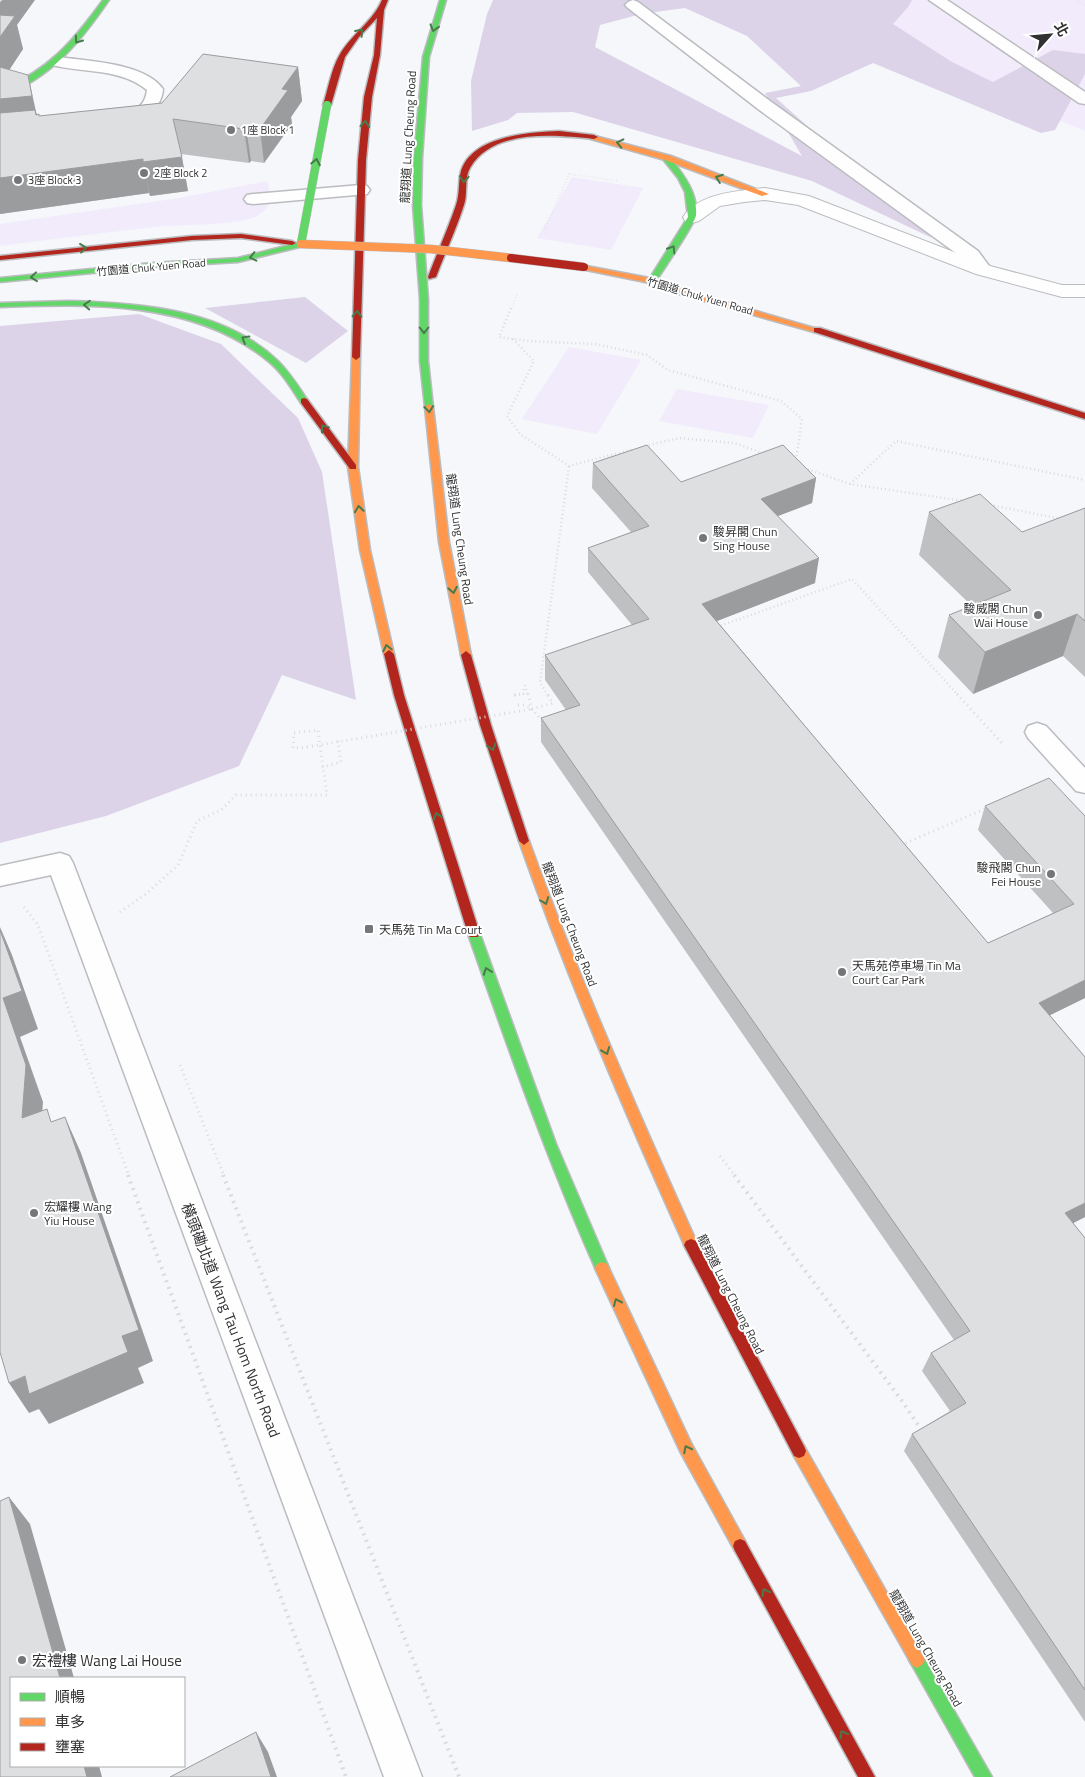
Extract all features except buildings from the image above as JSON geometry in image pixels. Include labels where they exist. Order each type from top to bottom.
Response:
[{"type":"main road","points":[[0,94],[28,82],[58,62],[74,45],[106,0]]},
{"type":"main road","name":"龍翔道 Lung Cheung Road","points":[[443,0],[426,57],[420,121],[417,205],[424,299],[424,361],[444,542],[473,684],[495,757],[545,900],[655,1168],[734,1331],[851,1545],[984,1777]]},
{"type":"main road","points":[[300,244],[327,105],[342,57],[383,5]]},
{"type":"main road","points":[[383,5],[377,56],[368,96],[361,190],[353,467],[365,550],[399,695],[471,925],[564,1181],[639,1351],[686,1448],[866,1777]]},
{"type":"main road","points":[[424,299],[439,255],[461,202],[466,166],[472,158],[484,149],[514,136],[556,134],[618,142],[765,194]]},
{"type":"main road","points":[[652,281],[692,217],[694,206],[687,185],[666,158]]},
{"type":"main road","name":"竹園道 Chuk Yuen Road","points":[[0,258],[152,241],[240,236],[300,244],[390,246],[463,252],[584,267],[652,281],[685,293],[846,338],[1085,416]]},
{"type":"main road","name":"竹園道 Chuk Yuen Road","points":[[0,280],[238,260],[300,244]]},
{"type":"main road","points":[[0,305],[66,303],[144,310],[200,321],[234,333],[262,351],[282,370],[353,467]]},
{"type":"street","points":[[692,217],[714,202],[744,196],[765,194],[802,200],[983,270],[1062,291],[1085,291]]},
{"type":"lane","points":[[937,0],[1085,99]]},
{"type":"lane","points":[[633,5],[764,105],[971,255],[983,270]]},
{"type":"lane","points":[[58,62],[138,77],[150,83],[155,89],[153,101],[142,112],[124,122],[110,126]]},
{"type":"lane","points":[[254,199],[361,190]]},
{"type":"lane","points":[[1037,732],[1085,784]]},
{"type":"lane","name":"橫頭磡北道 Wang Tau Hom North Road","points":[[0,876],[60,863],[403,1777]]},
{"type":"path","points":[[1077,0],[1085,5]]},
{"type":"path","points":[[542,237],[569,174],[619,182]]},
{"type":"path","points":[[518,292],[499,337],[595,344],[647,355],[668,370],[781,401],[802,419],[795,465],[850,484],[967,502]]},
{"type":"path","points":[[513,339],[534,361],[507,416],[520,434],[569,466],[679,438],[734,443],[769,456]]},
{"type":"path","points":[[850,484],[896,441],[1085,480]]},
{"type":"path","points":[[123,922],[120,912],[146,894],[178,865],[197,821],[221,810],[236,795],[327,795],[322,766],[318,730],[294,734],[293,748],[338,741],[532,709],[553,703],[540,683],[569,466]]},
{"type":"path","points":[[987,505],[1068,520]]},
{"type":"path","points":[[712,629],[852,579],[1006,748]]},
{"type":"path","points":[[524,685],[532,709],[544,724]]},
{"type":"path","points":[[514,695],[519,706],[525,705],[532,709]]},
{"type":"path","points":[[322,766],[341,762],[338,741]]},
{"type":"path","points":[[894,848],[994,805]]},
{"type":"path","points":[[17,906],[24,907],[38,925],[346,1777]]},
{"type":"path","points":[[178,1061],[459,1777]]},
{"type":"path","points":[[720,1156],[924,1433]]},
{"type":"shaded area","points":[[493,0],[912,0],[893,24],[952,62],[993,82],[1053,50],[1085,54],[1085,74],[1055,130],[1041,133],[873,63],[811,91],[776,98],[932,238],[812,181],[573,112],[517,113],[508,120],[472,131],[471,81],[487,14]],"holes":[[[685,8],[747,36],[801,86],[765,93],[802,156],[595,47],[600,25],[641,14]]]},
{"type":"shaded area","points":[[835,0],[1085,0],[1085,131],[966,82]]},
{"type":"shaded area","points":[[572,177],[643,188],[611,250],[537,238]]},
{"type":"shaded area","points":[[267,181],[270,192],[269,205],[257,216],[249,219],[212,224],[163,226],[0,246],[0,224],[179,198]]},
{"type":"shaded area","points":[[305,297],[348,331],[306,363],[205,308]]},
{"type":"shaded area","points":[[139,314],[221,344],[298,418],[322,472],[356,700],[282,675],[239,766],[106,816],[0,843],[0,326]]},
{"type":"shaded area","points":[[569,347],[641,360],[597,434],[522,419]]},
{"type":"shaded area","points":[[677,389],[769,405],[753,438],[659,421]]},
{"type":"traffic: fast","points":[[0,94],[19,86],[49,67],[72,45],[106,0]]},
{"type":"traffic: fast","points":[[429,407],[424,361],[424,299],[417,205],[418,158],[426,57],[443,0]]},
{"type":"traffic: fast","points":[[301,244],[327,105]]},
{"type":"traffic: fast","points":[[666,158],[689,192],[692,217]]},
{"type":"traffic: fast","points":[[652,281],[692,217]]},
{"type":"traffic: fast","points":[[0,280],[153,265],[238,260],[301,244]]},
{"type":"traffic: fast","points":[[0,305],[69,303],[142,308],[178,314],[212,325],[244,339],[276,364],[304,401]]},
{"type":"traffic: fast","points":[[474,934],[550,1144],[602,1268]]},
{"type":"traffic: fast","points":[[917,1660],[984,1777]]},
{"type":"traffic: slow","points":[[594,137],[668,158],[765,194]]},
{"type":"traffic: slow","points":[[301,244],[431,249],[511,258]]},
{"type":"traffic: slow","points":[[584,267],[652,281],[685,293],[817,330]]},
{"type":"traffic: slow","points":[[356,357],[353,467],[365,550],[389,654]]},
{"type":"traffic: slow","points":[[429,407],[444,542],[466,655]]},
{"type":"traffic: slow","points":[[524,841],[545,900],[620,1086],[691,1245]]},
{"type":"traffic: slow","points":[[602,1268],[686,1448],[740,1546]]},
{"type":"traffic: slow","points":[[799,1451],[917,1660]]},
{"type":"traffic: jam","points":[[356,357],[362,160],[368,97],[377,55],[381,10],[385,0]]},
{"type":"traffic: jam","points":[[327,105],[342,57],[357,36],[381,10]]},
{"type":"traffic: jam","points":[[432,277],[461,203],[465,170],[475,155],[496,143],[526,134],[559,133],[594,137]]},
{"type":"traffic: jam","points":[[0,258],[192,238],[241,236],[292,243]]},
{"type":"traffic: jam","points":[[511,258],[584,267]]},
{"type":"traffic: jam","points":[[817,330],[1085,416]]},
{"type":"traffic: jam","points":[[304,401],[353,467]]},
{"type":"traffic: jam","points":[[389,654],[399,695],[474,934]]},
{"type":"traffic: jam","points":[[466,655],[485,725],[524,841]]},
{"type":"traffic: jam","points":[[691,1245],[799,1451]]},
{"type":"traffic: jam","points":[[740,1546],[867,1777]]},
{"type":"place","name":"1座 Block 1","points":[[231,130]]},
{"type":"place","name":"2座 Block 2","points":[[144,173]]},
{"type":"place","name":"3座 Block 3","points":[[18,180]]},
{"type":"place","name":"駿昇閣 Chun Sing House","points":[[703,538]]},
{"type":"place","name":"駿威閣 Chun Wai House","points":[[1038,615]]},
{"type":"place","name":"駿飛閣 Chun Fei House","points":[[1051,874]]},
{"type":"place","name":"天馬苑 Tin Ma Court","points":[[369,929]]},
{"type":"place","name":"天馬苑停車場 Tin Ma Court Car Park","points":[[842,972]]},
{"type":"place","name":"宏耀樓 Wang Yiu House","points":[[34,1213]]},
{"type":"place","name":"宏禮樓 Wang Lai House","points":[[22,1660]]}]
